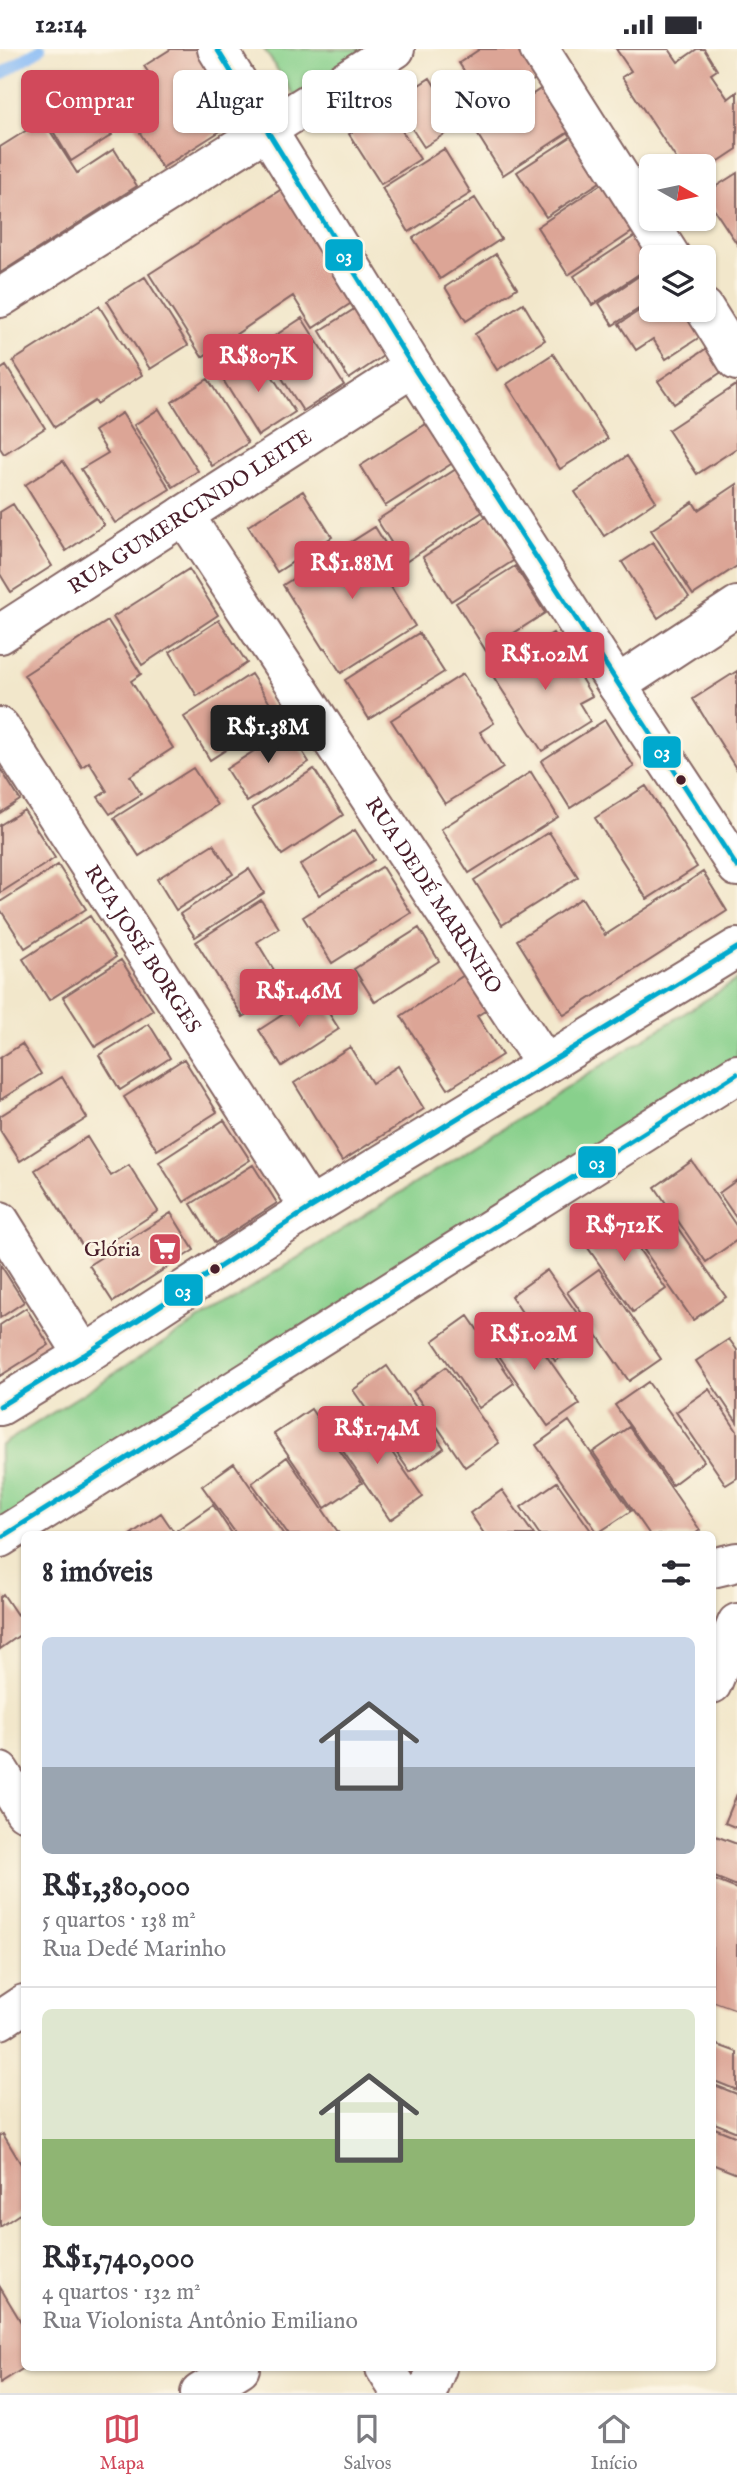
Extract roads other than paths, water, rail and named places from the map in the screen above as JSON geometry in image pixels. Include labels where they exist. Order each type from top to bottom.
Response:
[{"type":"street","points":[[217,49],[230,70]]},
{"type":"street","points":[[288,116],[395,49]]},
{"type":"street","points":[[539,49],[663,245]]},
{"type":"street","points":[[0,298],[262,133]]},
{"type":"street","points":[[270,133],[413,367],[737,867]]},
{"type":"street","points":[[712,322],[737,361]]},
{"type":"street","name":"RUA GUMERCINDO LEITE","points":[[0,634],[413,367]]},
{"type":"street","name":"RUA DEDÉ MARINHO","points":[[184,515],[545,1064]]},
{"type":"street","points":[[617,685],[737,606]]},
{"type":"street","name":"RUA JOSÉ BORGES","points":[[0,727],[310,1208]]},
{"type":"street","points":[[0,1406],[84,1355],[310,1208],[737,948]]},
{"type":"street","points":[[0,1538],[737,1075]]},
{"type":"street","points":[[0,1221],[84,1355]]},
{"type":"street","points":[[716,1568],[737,1562]]},
{"type":"street","points":[[716,1674],[737,1623]]},
{"type":"street","points":[[0,1772],[21,1806]]},
{"type":"street","points":[[0,2020],[21,2006]]},
{"type":"street","points":[[387,2371],[401,2393]]},
{"type":"street","points":[[426,2393],[436,2371]]},
{"type":"waterway","points":[[0,75],[40,49]]},
{"type":"place","name":"Glória","points":[[165,1249]]}]
